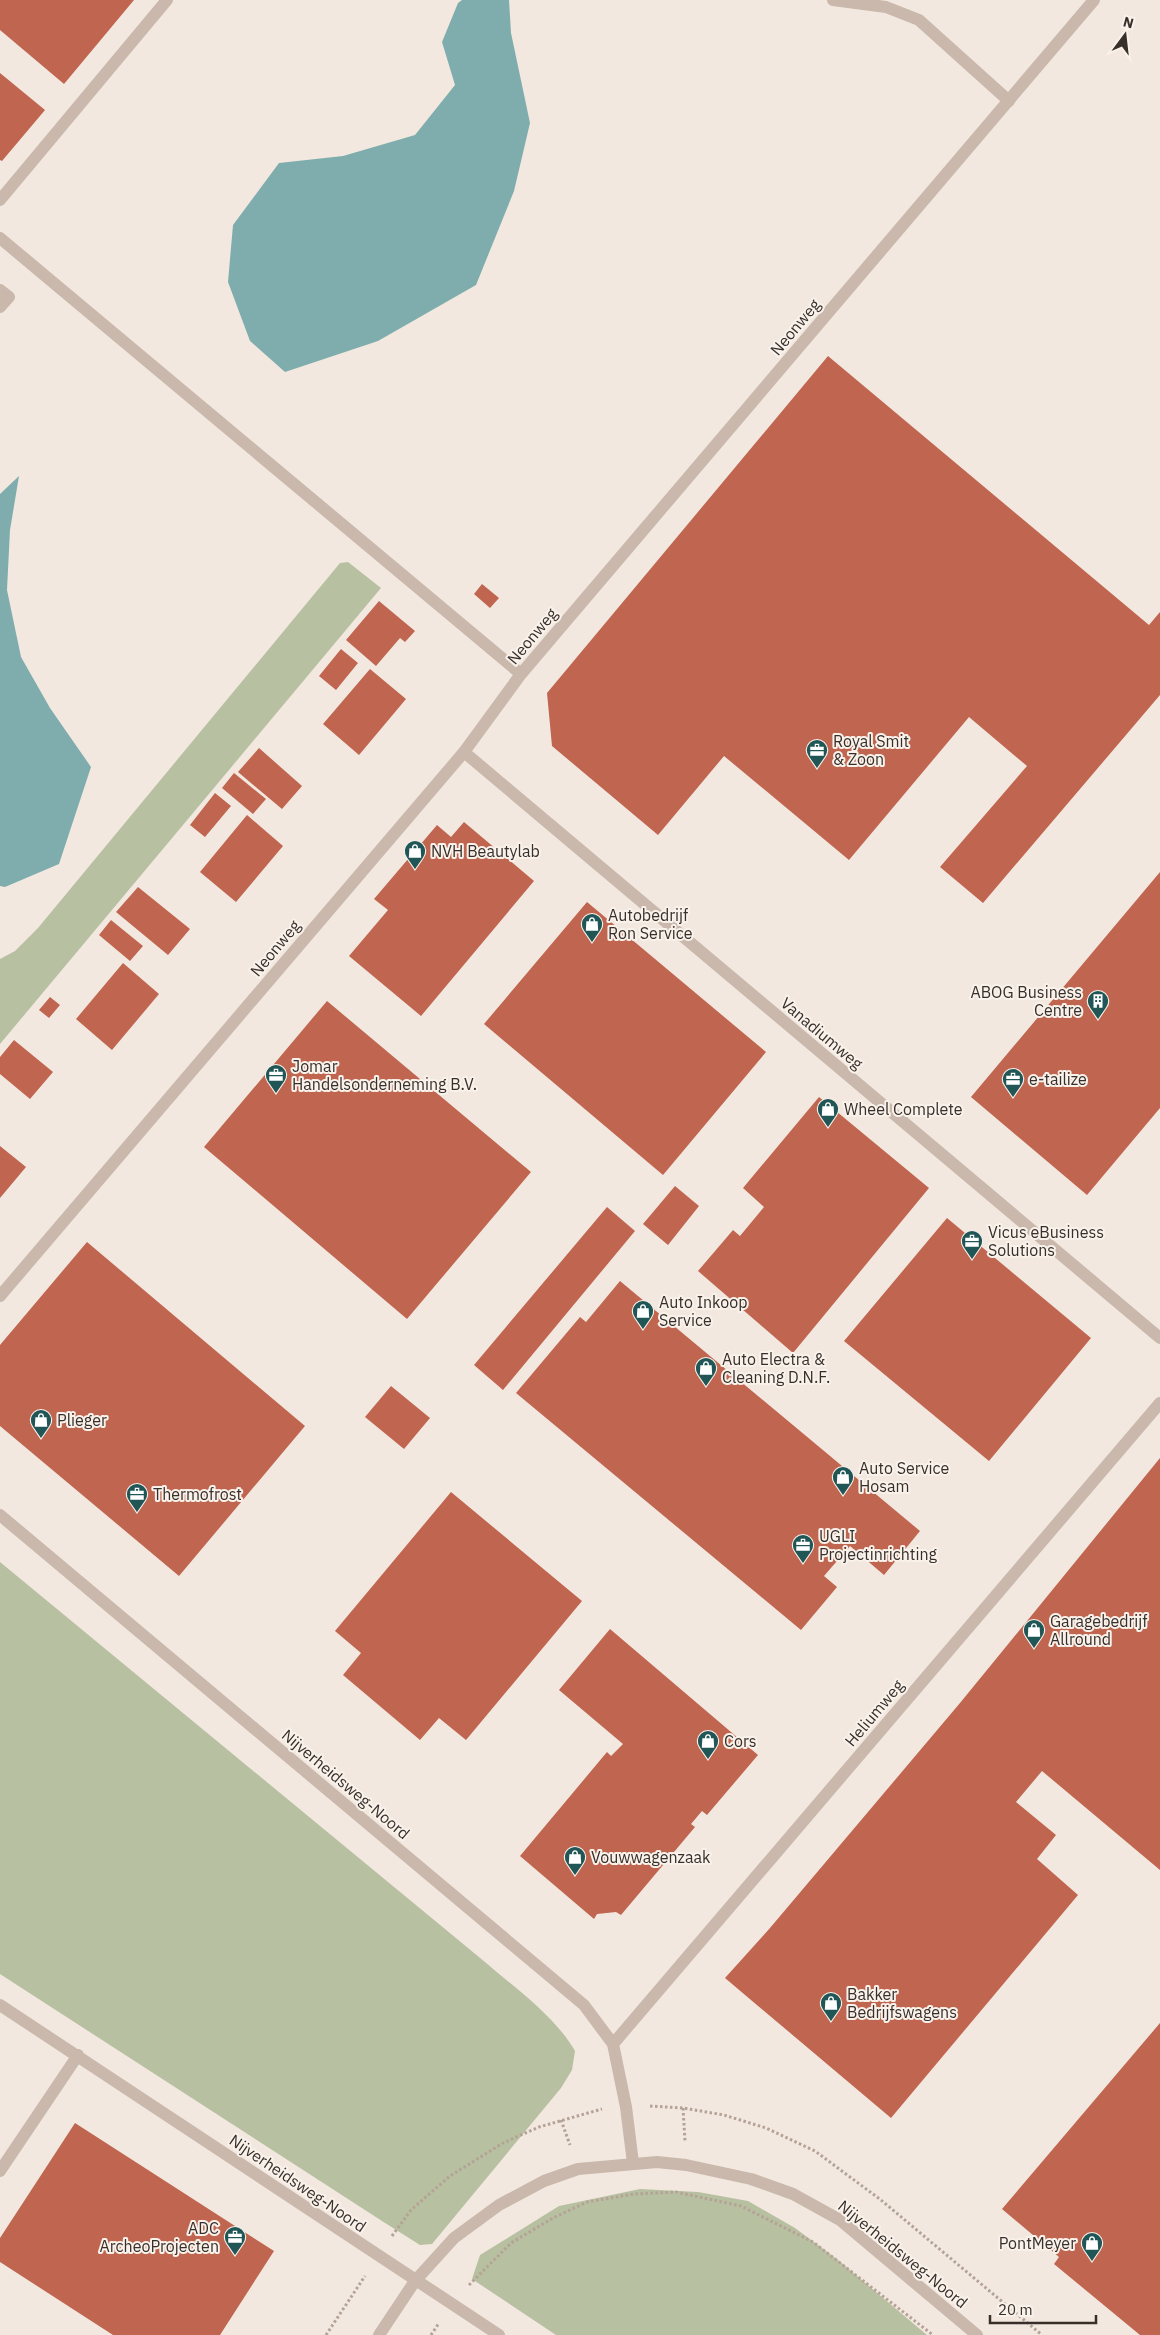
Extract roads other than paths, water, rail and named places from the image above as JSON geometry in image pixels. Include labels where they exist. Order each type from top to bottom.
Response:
[{"type":"street","points":[[0,200],[167,0]]},
{"type":"street","points":[[833,0],[886,7],[919,20],[1008,101]]},
{"type":"street","name":"Neonweg","points":[[0,1296],[464,752],[521,674],[1094,0]]},
{"type":"street","points":[[0,238],[521,674]]},
{"type":"street","points":[[0,290],[8,297],[0,307]]},
{"type":"street","name":"Vanadiumweg","points":[[464,752],[1160,1338]]},
{"type":"street","name":"Heliumweg","points":[[613,2044],[1160,1403]]},
{"type":"street","name":"Nijverheidsweg-Noord","points":[[0,1515],[584,2006],[613,2044],[626,2107],[633,2162]]},
{"type":"street","name":"Nijverheidsweg-Noord","points":[[0,2005],[499,2335]]},
{"type":"street","points":[[0,2172],[78,2055]]},
{"type":"street","name":"Nijverheidsweg-Noord","points":[[415,2281],[454,2238],[499,2205],[544,2181],[578,2169],[633,2162],[657,2162],[686,2165],[751,2179],[793,2194],[840,2220],[977,2335]]},
{"type":"street","points":[[379,2335],[415,2281]]},
{"type":"water","points":[[462,0],[509,0],[511,33],[530,123],[514,191],[476,285],[378,341],[285,372],[250,341],[228,282],[233,225],[279,163],[343,156],[415,135],[455,85],[442,42],[458,3]]},
{"type":"water","points":[[19,476],[10,530],[7,590],[21,657],[50,708],[91,767],[59,864],[5,887],[0,886],[0,494]]},
{"type":"place","name":"Royal Smit & Zoon","points":[[817,769]]},
{"type":"place","name":"NVH Beautylab","points":[[415,870]]},
{"type":"place","name":"Autobedrijf Ron Service","points":[[592,943]]},
{"type":"place","name":"ABOG Business Centre","points":[[1098,1020]]},
{"type":"place","name":"Jomar Handelsonderneming B.V.","points":[[276,1094]]},
{"type":"place","name":"e-tailize","points":[[1013,1098]]},
{"type":"place","name":"Wheel Complete","points":[[828,1128]]},
{"type":"place","name":"Vicus eBusiness Solutions","points":[[972,1260]]},
{"type":"place","name":"Auto Inkoop Service","points":[[643,1330]]},
{"type":"place","name":"Auto Electra & Cleaning D.N.F.","points":[[706,1387]]},
{"type":"place","name":"Plieger","points":[[41,1439]]},
{"type":"place","name":"Auto Service Hosam","points":[[843,1496]]},
{"type":"place","name":"Thermofrost","points":[[137,1513]]},
{"type":"place","name":"UGLI Projectinrichting","points":[[803,1564]]},
{"type":"place","name":"Garagebedrijf Allround","points":[[1034,1649]]},
{"type":"place","name":"Cors","points":[[708,1760]]},
{"type":"place","name":"Vouwwagenzaak","points":[[575,1876]]},
{"type":"place","name":"Bakker Bedrijfswagens","points":[[831,2022]]},
{"type":"place","name":"ADC ArcheoProjecten","points":[[235,2256]]},
{"type":"place","name":"PontMeyer","points":[[1092,2262]]}]
